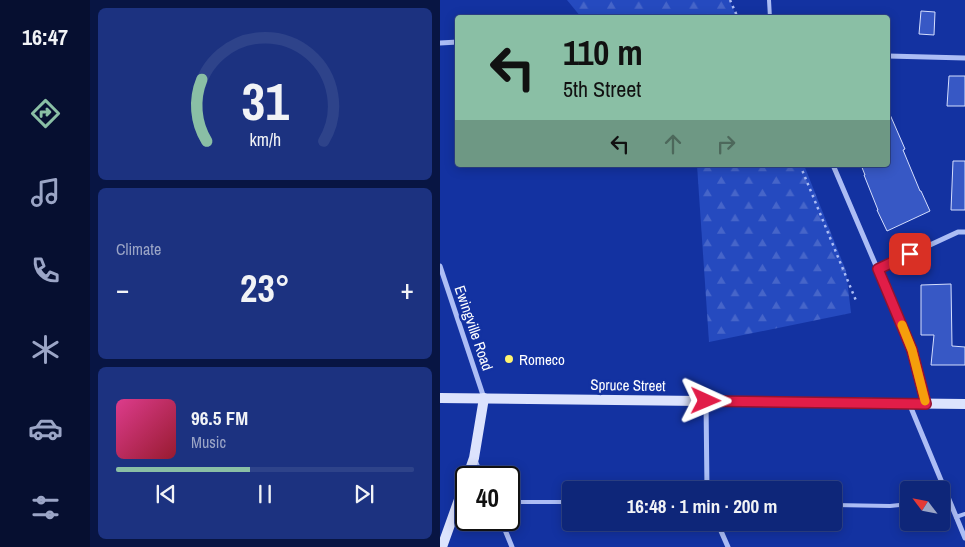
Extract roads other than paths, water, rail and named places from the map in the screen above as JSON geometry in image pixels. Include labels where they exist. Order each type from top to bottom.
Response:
[{"type":"street","points":[[440,42],[455,42]]},
{"type":"street","points":[[890,56],[965,58]]},
{"type":"street","points":[[834,167],[912,350],[926,404]]},
{"type":"street","points":[[878,269],[958,232],[965,232]]},
{"type":"street","name":"Ewingville Road","points":[[440,266],[484,398]]},
{"type":"street","name":"Spruce Street","points":[[440,398],[965,404]]},
{"type":"street","points":[[471,466],[484,398]]},
{"type":"street","points":[[706,401],[707,481]]},
{"type":"street","points":[[909,403],[939,481]]},
{"type":"street","points":[[474,458],[477,466]]},
{"type":"street","points":[[950,505],[965,538]]},
{"type":"street","points":[[442,547],[455,512]]},
{"type":"street","points":[[505,531],[512,547]]},
{"type":"street","points":[[721,531],[728,547]]},
{"type":"lane","points":[[769,0],[770,15]]},
{"type":"lane","points":[[520,502],[562,502]]},
{"type":"lane","points":[[842,505],[900,505]]},
{"type":"lane","points":[[956,517],[965,514]]},
{"type":"place","name":"Romeco","points":[[509,359]]}]
